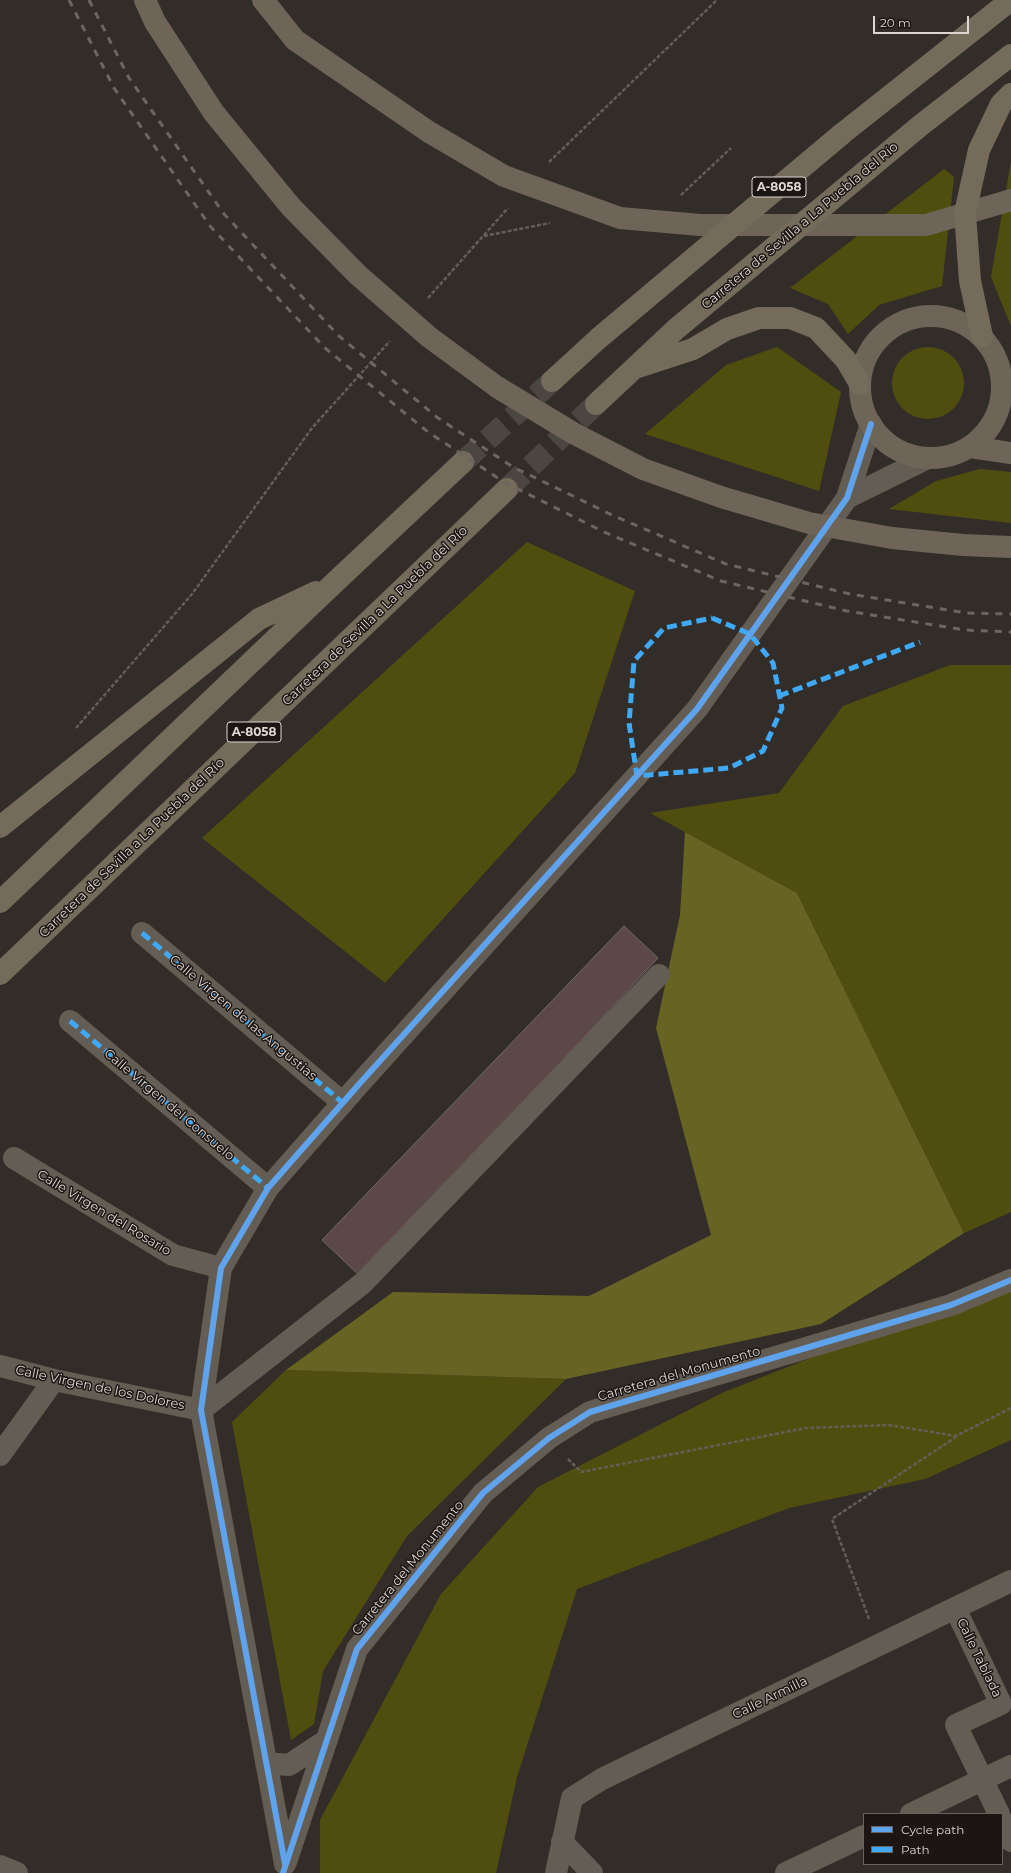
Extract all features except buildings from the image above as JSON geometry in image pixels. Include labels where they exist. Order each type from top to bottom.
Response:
[{"type":"highway","name":"A-8058","points":[[552,382],[599,338],[843,133],[1011,0]]},
{"type":"highway","name":"Carretera de Sevilla a La Puebla del Río","points":[[596,404],[676,329],[921,125],[1011,55]]},
{"type":"highway","points":[[982,336],[970,282],[965,213],[980,150],[1001,104],[1011,94]]},
{"type":"highway","points":[[631,370],[693,349],[728,329],[759,318],[790,318],[816,328],[846,360],[860,384]]},
{"type":"highway","points":[[0,902],[463,462]]},
{"type":"highway","name":"Carretera de Sevilla a La Puebla del Río","points":[[0,974],[507,489]]},
{"type":"highway","points":[[0,827],[259,619],[332,585]]},
{"type":"main road","points":[[145,0],[155,22],[214,113],[292,207],[358,275],[435,342],[503,391],[573,433],[643,469],[721,497],[809,523],[892,538],[963,545],[1011,547]]},
{"type":"main road","points":[[263,0],[295,40],[430,132],[504,176],[620,218],[700,225],[926,225],[1011,200]]},
{"type":"main road","points":[[932,315],[959,320],[982,336],[997,358],[1007,392],[988,430],[970,447],[950,456],[928,458],[906,453],[886,441],[870,424],[862,405],[860,384],[866,357],[882,334],[905,320],[932,315]]},
{"type":"main road","points":[[970,447],[1011,453]]},
{"type":"street","points":[[284,1869],[201,1410],[220,1268],[268,1188],[343,1102],[697,709],[847,498],[870,424]]},
{"type":"street","points":[[847,498],[928,458]]},
{"type":"street","name":"Calle Virgen de las Angustias","points":[[142,933],[343,1102]]},
{"type":"street","points":[[201,1410],[363,1283],[659,975]]},
{"type":"street","name":"Calle Virgen del Consuelo","points":[[70,1021],[268,1188]]},
{"type":"street","name":"Calle Virgen del Rosario","points":[[14,1158],[173,1255],[220,1268]]},
{"type":"street","name":"Carretera del Monumento","points":[[284,1869],[357,1649],[483,1493],[549,1438],[590,1412],[951,1305],[1011,1280]]},
{"type":"street","name":"Calle Virgen de los Dolores","points":[[0,1366],[54,1380],[201,1410]]},
{"type":"street","points":[[0,1455],[54,1380]]},
{"type":"street","name":"Calle Armilla","points":[[556,1873],[572,1798],[596,1783],[1011,1581]]},
{"type":"street","name":"Calle Tablada","points":[[955,1608],[1001,1704],[956,1725],[999,1813]]},
{"type":"street","points":[[266,1763],[289,1765],[326,1740]]},
{"type":"street","points":[[913,1813],[1011,1766]]},
{"type":"street","points":[[1003,1823],[1011,1841]]},
{"type":"street","points":[[786,1873],[863,1836]]},
{"type":"street","points":[[562,1842],[592,1873]]},
{"type":"street","points":[[0,1866],[17,1873]]},
{"type":"path","points":[[546,165],[717,0]]},
{"type":"path","points":[[427,300],[509,206]]},
{"type":"path","points":[[73,731],[192,594],[312,428],[390,341]]},
{"type":"path","points":[[878,1645],[832,1519],[956,1436],[1011,1408]]},
{"type":"path","points":[[549,1438],[581,1472],[806,1428],[889,1426],[956,1436]]},
{"type":"shaded area","points":[[1011,161],[1011,326],[991,277]]},
{"type":"shaded area","points":[[944,169],[954,177],[942,286],[879,305],[848,334],[828,304],[790,288]]},
{"type":"shaded area","points":[[777,347],[841,392],[819,491],[645,434],[726,365]]},
{"type":"shaded area","points":[[928,347],[948,353],[958,363],[964,383],[958,403],[948,413],[928,419],[908,413],[898,403],[892,383],[898,363],[908,353]]},
{"type":"shaded area","points":[[980,469],[1011,472],[1011,523],[889,509],[936,481]]},
{"type":"shaded area","points":[[527,542],[635,591],[575,773],[385,983],[202,838]]},
{"type":"shaded area","points":[[950,665],[1011,665],[1011,1212],[964,1233],[797,893],[650,813],[779,793],[843,706]]},
{"type":"shaded area","points":[[685,832],[797,893],[964,1233],[821,1324],[566,1379],[286,1370],[393,1292],[589,1296],[711,1235],[656,1028],[680,915]]},
{"type":"shaded area","points":[[1011,1276],[1011,1440],[925,1479],[789,1508],[577,1589],[517,1777],[496,1873],[320,1873],[320,1820],[441,1594],[538,1487],[722,1393],[921,1314]]},
{"type":"shaded area","points":[[286,1370],[566,1379],[407,1536],[323,1671],[314,1724],[291,1740],[232,1422]]},
{"type":"tunnel","points":[[463,462],[552,381]]},
{"type":"tunnel","points":[[507,489],[596,404]]},
{"type":"railway","points":[[69,0],[114,88],[210,226],[325,348],[428,432],[504,482],[604,532],[721,581],[847,611],[965,630],[1011,632]]},
{"type":"railway","points":[[89,0],[129,78],[224,214],[339,336],[438,418],[513,467],[612,515],[726,564],[850,594],[966,613],[1011,614]]},
{"type":"marked path","points":[[712,618],[750,634],[773,663],[782,708],[763,751],[729,768],[637,776],[629,723],[634,661],[664,628],[712,618]]},
{"type":"marked path","points":[[779,696],[920,642]]},
{"type":"marked path","points":[[142,933],[343,1103]]},
{"type":"marked path","points":[[70,1021],[268,1188]]},
{"type":"cycle path","points":[[285,1864],[201,1410],[221,1268],[268,1188],[361,1082],[697,709],[847,498],[871,424]]},
{"type":"cycle path","points":[[283,1873],[357,1649],[483,1493],[549,1438],[590,1412],[951,1305],[1011,1280]]}]
